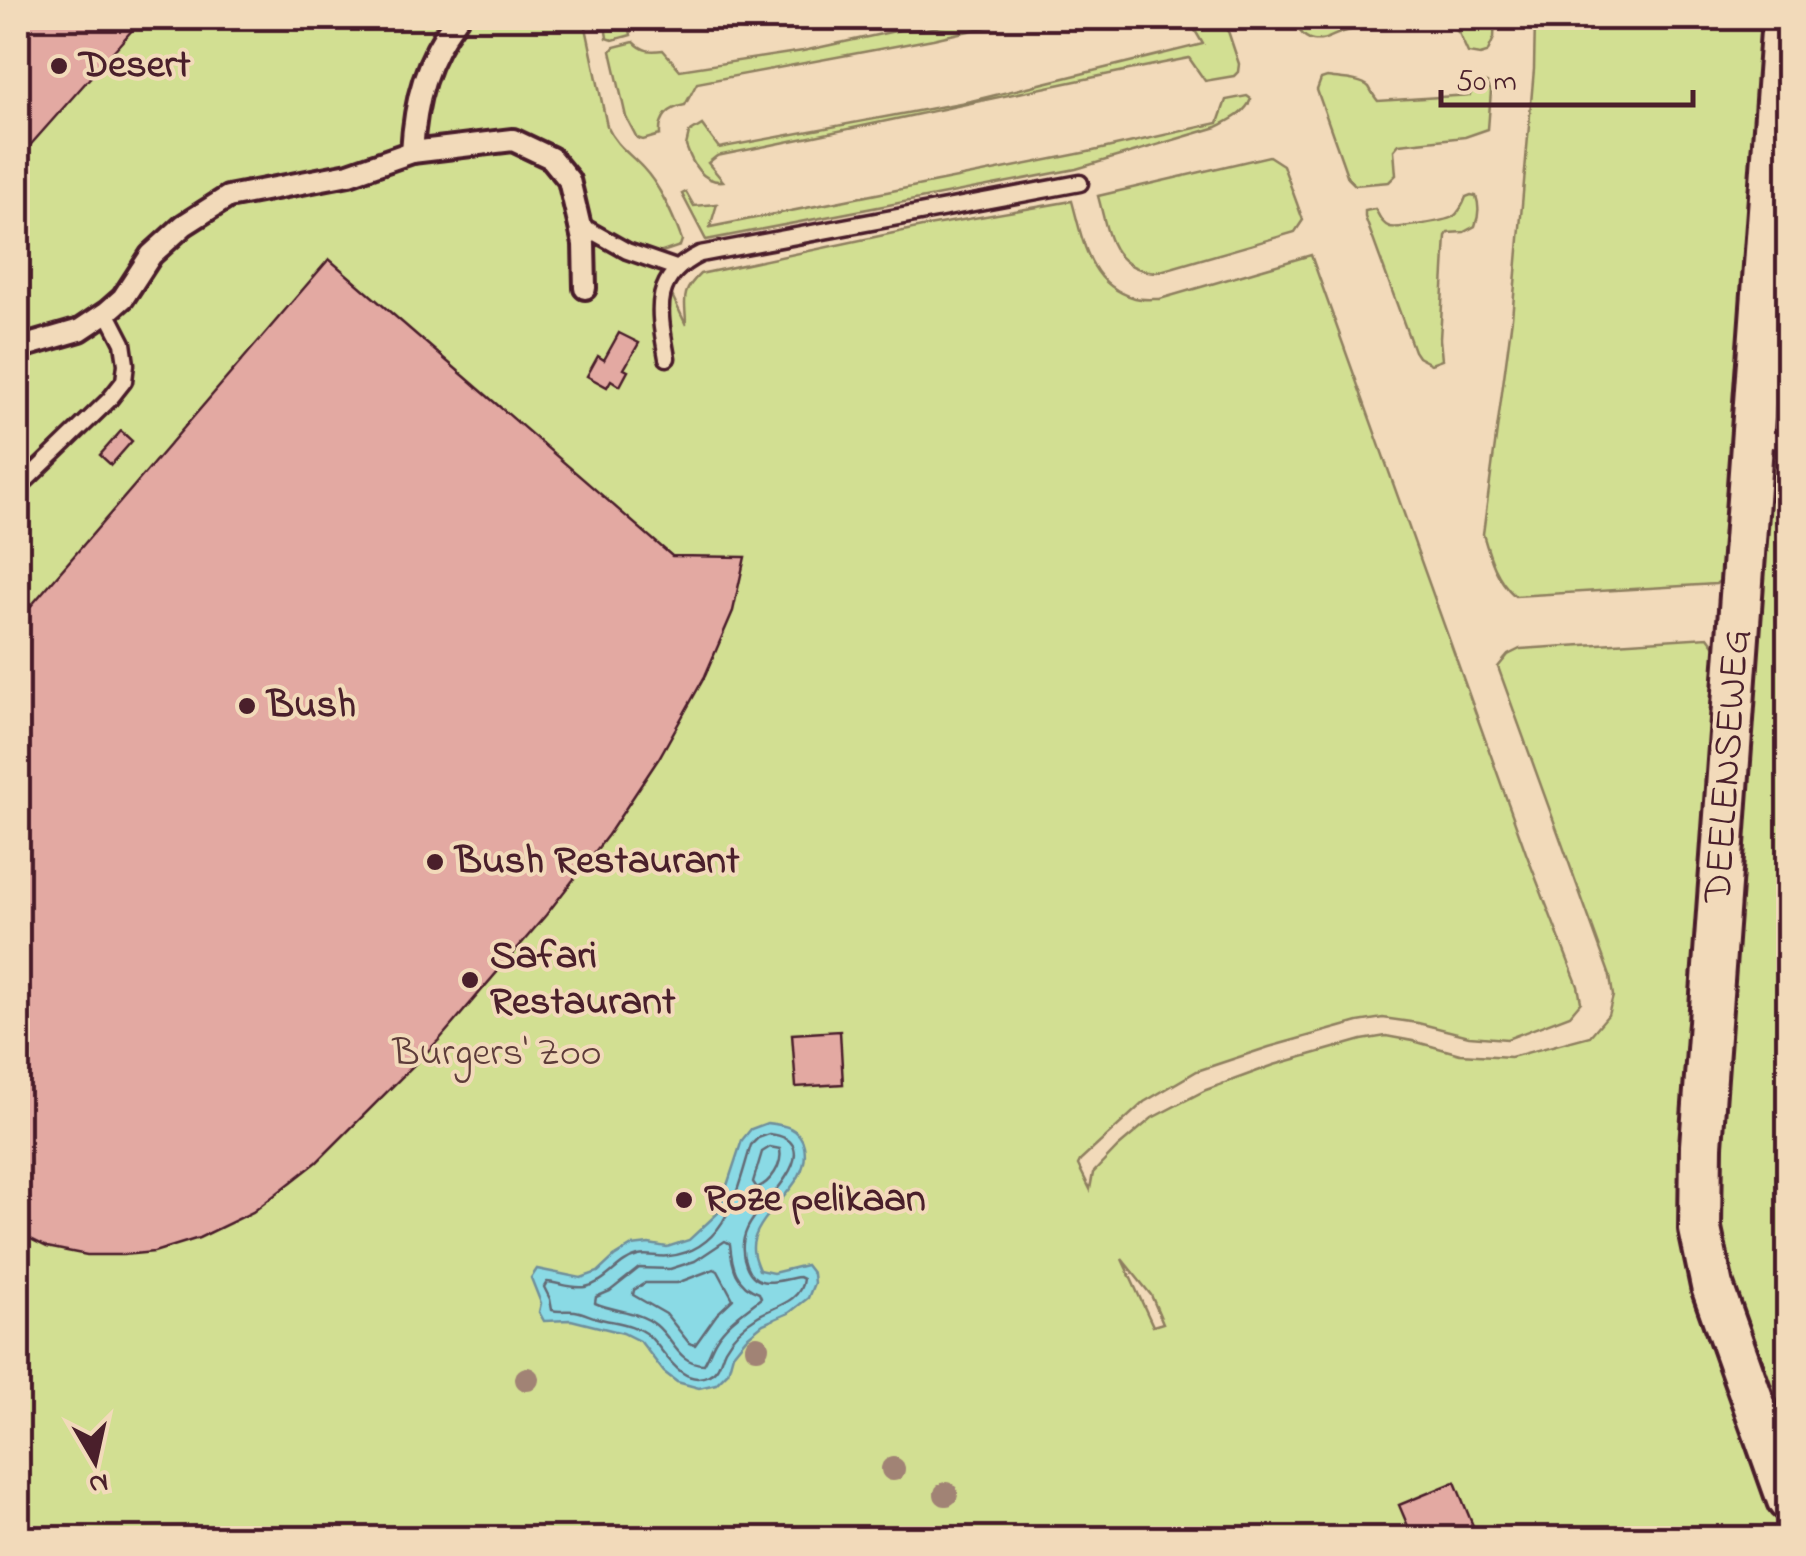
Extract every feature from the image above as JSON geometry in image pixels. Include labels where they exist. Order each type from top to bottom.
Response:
[{"type":"main road","name":"DEELENSEWEG","points":[[1783,18],[1770,440],[1700,1146],[1699,1210],[1703,1252],[1712,1286],[1788,1500]]},
{"type":"street","points":[[412,152],[419,93],[436,52],[457,18]]},
{"type":"street","points":[[18,348],[80,330],[107,312],[123,298],[150,255],[184,225],[228,197],[349,174],[412,152],[512,140],[551,158],[569,180],[584,244],[585,288]]},
{"type":"lane","points":[[666,358],[660,300],[676,268],[700,254],[1080,183]]},
{"type":"lane","points":[[580,224],[627,251],[676,268]]},
{"type":"lane","points":[[18,488],[124,381],[123,343],[107,312]]},
{"type":"green space","name":"Burgers' Zoo","points":[[18,18],[584,18],[607,126],[655,184],[682,240],[680,246],[653,255],[686,325],[686,293],[700,274],[922,227],[1072,201],[1090,260],[1107,283],[1135,298],[1160,299],[1311,255],[1581,1002],[1570,1015],[1507,1039],[1469,1036],[1383,1018],[1269,1047],[1197,1071],[1144,1102],[1080,1161],[1078,1165],[1090,1189],[1093,1173],[1152,1118],[1206,1090],[1274,1065],[1386,1036],[1460,1054],[1511,1057],[1590,1036],[1608,1015],[1613,996],[1610,976],[1498,667],[1520,649],[1708,637],[1724,659],[1705,1326],[1783,1538],[18,1538]],"holes":[[[1122,1259],[1151,1295],[1163,1323],[1153,1326]]]},
{"type":"green space","points":[[604,18],[628,18],[631,35],[607,38]]},
{"type":"green space","points":[[979,18],[1026,18],[697,83],[685,105],[666,115],[660,135],[643,140],[637,138],[626,117],[611,51],[634,42],[647,50],[663,50],[680,70]]},
{"type":"green space","points":[[1293,18],[1495,18],[1494,38],[1487,53],[1480,55],[1468,53],[1453,27],[1370,27],[1317,40],[1303,35]]},
{"type":"green space","points":[[1535,18],[1769,18],[1729,572],[1716,584],[1515,596],[1498,575],[1488,551],[1483,534],[1512,318]]},
{"type":"green space","points":[[1224,19],[1239,64],[1234,76],[1205,81],[1189,58],[1130,70],[717,156],[708,163],[723,181],[704,175],[686,146],[689,133],[702,125],[719,148],[971,101],[1203,44],[1190,22]]},
{"type":"green space","points":[[1321,79],[1365,84],[1378,101],[1470,95],[1477,81],[1487,83],[1491,91],[1488,129],[1465,137],[1399,144],[1394,150],[1396,175],[1389,182],[1355,185],[1348,178],[1317,90]]},
{"type":"green space","points":[[1247,96],[1251,99],[1245,109],[1217,127],[1076,169],[706,240],[682,194],[686,192],[694,206],[717,204],[710,227],[1218,123],[1226,100]]},
{"type":"green space","points":[[1788,138],[1788,1446],[1740,1313],[1722,1249],[1716,1187]]},
{"type":"green space","points":[[1269,156],[1283,165],[1303,220],[1295,232],[1157,272],[1141,270],[1120,257],[1098,196]]},
{"type":"green space","points":[[1471,195],[1476,196],[1478,204],[1475,226],[1446,236],[1442,360],[1431,364],[1414,351],[1365,211],[1375,209],[1390,227],[1403,227],[1453,217]]},
{"type":"water","points":[[767,1123],[795,1131],[804,1146],[805,1160],[794,1183],[759,1228],[753,1244],[755,1259],[759,1270],[773,1273],[806,1265],[814,1283],[808,1298],[746,1338],[733,1354],[728,1372],[716,1384],[699,1388],[677,1382],[641,1342],[623,1333],[571,1320],[544,1321],[531,1278],[537,1269],[581,1278],[598,1272],[632,1246],[667,1247],[689,1240],[718,1213],[742,1140],[751,1129]]},
{"type":"building","name":"Desert","points":[[18,18],[142,19],[18,159]]},
{"type":"building","points":[[329,259],[672,556],[745,557],[733,611],[705,676],[659,758],[608,835],[546,915],[439,1040],[317,1162],[253,1212],[199,1238],[154,1252],[123,1255],[87,1255],[47,1247],[18,1233],[18,621]]},
{"type":"building","points":[[619,333],[639,343],[624,369],[628,371],[620,386],[611,380],[607,387],[587,376],[598,356],[604,360]]},
{"type":"building","points":[[121,431],[132,441],[111,465],[100,455]]},
{"type":"building","points":[[840,1031],[843,1084],[796,1087],[792,1034]]},
{"type":"building","points":[[1455,1482],[1478,1538],[1413,1538],[1399,1505]]},
{"type":"place","name":"Desert","points":[[59,66]]},
{"type":"place","name":"Bush","points":[[247,706]]},
{"type":"place","name":"Bush Restaurant","points":[[435,862]]},
{"type":"place","name":"Safari Restaurant","points":[[470,980]]},
{"type":"place","name":"Roze pelikaan","points":[[684,1200]]}]
